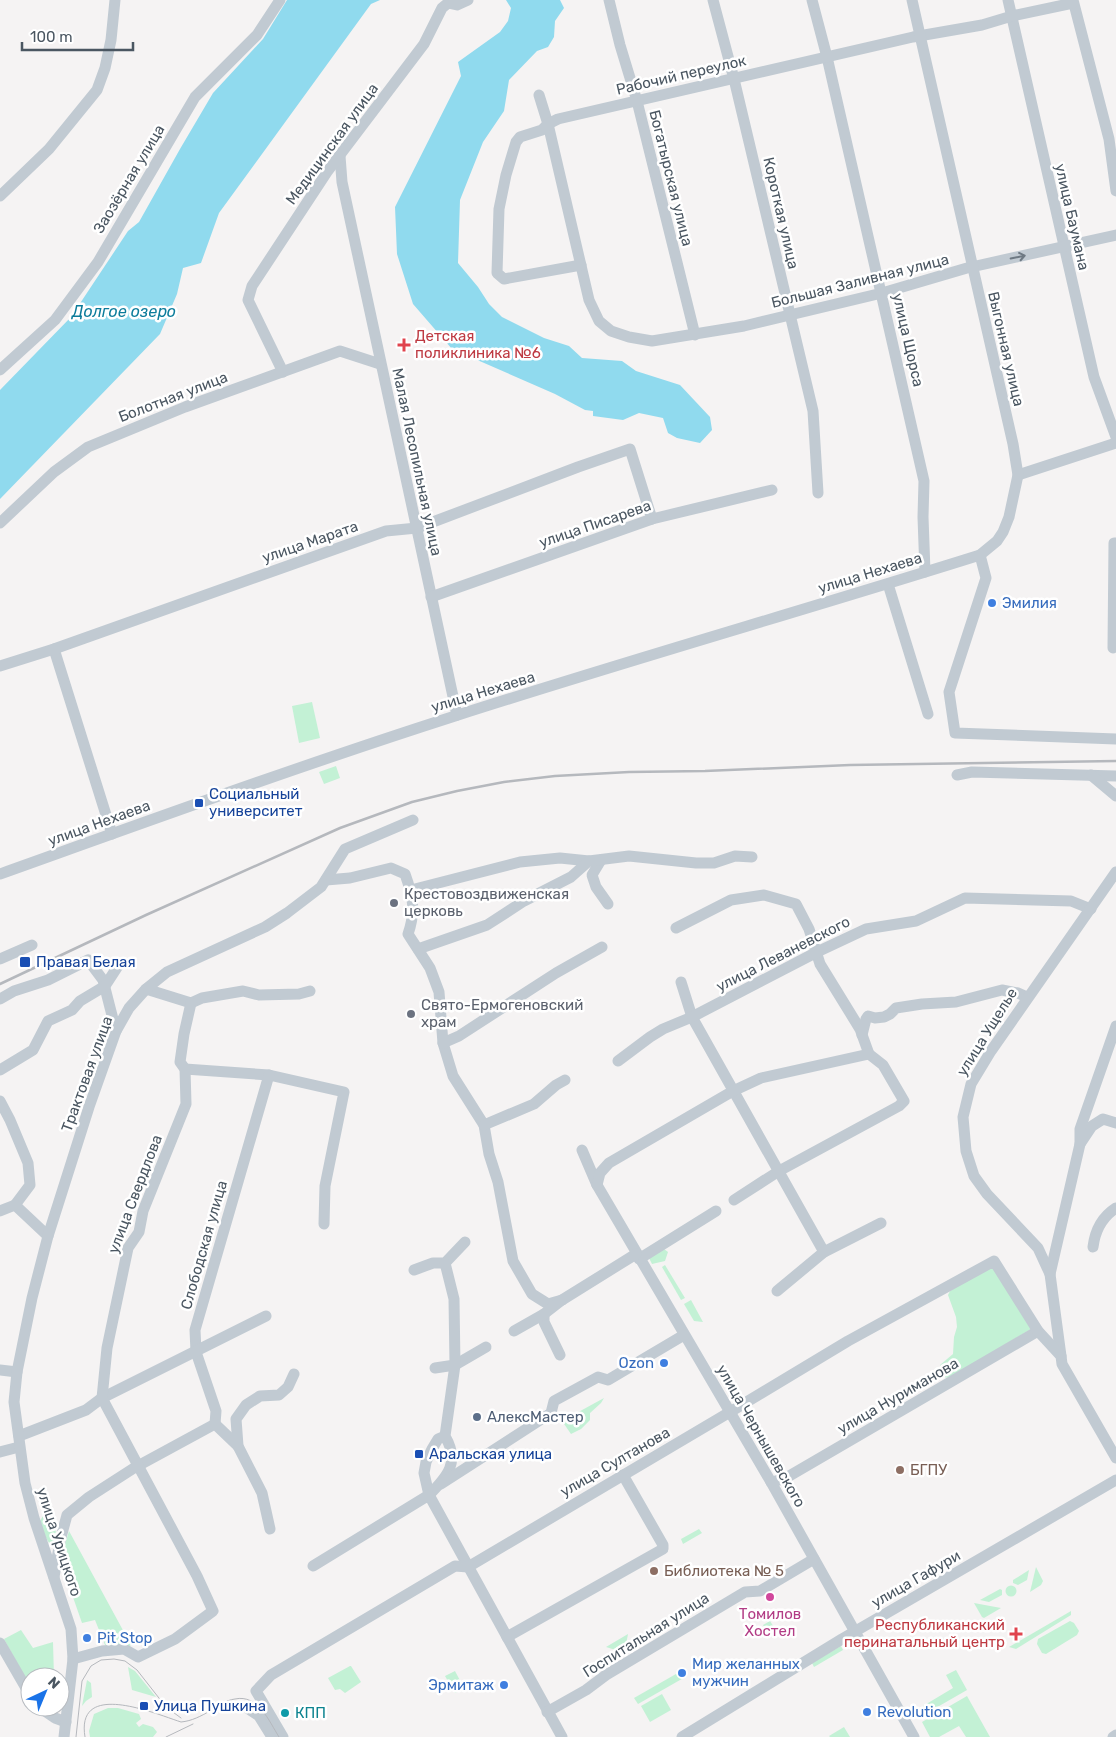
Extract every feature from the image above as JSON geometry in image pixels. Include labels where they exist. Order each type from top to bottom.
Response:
[{"type":"street","points":[[0,196],[49,150],[97,90],[109,49],[115,0]]},
{"type":"street","name":"Заозёрная улица","points":[[0,370],[55,320],[98,262],[195,97],[257,35],[280,0]]},
{"type":"street","name":"Медицинская улица","points":[[283,372],[248,300],[252,286],[327,172],[424,44],[442,8],[448,3],[457,5],[468,0]]},
{"type":"street","name":"Богатырская улица","points":[[609,0],[637,101],[695,335]]},
{"type":"street","name":"Короткая улица","points":[[713,0],[734,79],[813,411],[818,493]]},
{"type":"street","name":"улица Щорса","points":[[812,0],[882,293],[924,481],[925,572]]},
{"type":"street","name":"Выгонная улица","points":[[912,0],[1013,444],[1018,475],[1009,517],[1003,532],[997,541],[980,555]]},
{"type":"street","name":"улица Баумана","points":[[1008,0],[1094,377],[1116,438]]},
{"type":"street","points":[[1073,1],[1113,139],[1116,191]]},
{"type":"street","name":"Рабочий переулок","points":[[581,265],[504,279],[497,273],[499,209],[506,175],[516,142],[520,137],[542,130],[548,124],[558,119],[827,57],[982,24],[1073,1]]},
{"type":"street","points":[[539,95],[548,124],[581,265]]},
{"type":"street","name":"Малая Лесопильная улица","points":[[340,156],[342,182],[380,364],[457,715]]},
{"type":"street","name":"Большая Заливная улица","points":[[581,265],[589,300],[599,321],[611,331],[629,337],[652,341],[744,326],[882,293],[972,267],[1116,235]]},
{"type":"street","name":"Болотная улица","points":[[0,523],[54,472],[88,447],[185,406],[340,351],[380,364]]},
{"type":"street","points":[[1018,475],[1116,443]]},
{"type":"street","name":"улица Марата","points":[[0,666],[54,650],[386,531],[417,528],[630,449],[652,519]]},
{"type":"street","name":"улица Писарева","points":[[431,597],[652,519],[772,490]]},
{"type":"street","points":[[1113,648],[1114,543],[1116,542]]},
{"type":"street","points":[[980,555],[986,578],[949,692],[955,733],[1116,739]]},
{"type":"street","name":"улица Нехаева","points":[[0,874],[332,756],[457,715],[980,555]]},
{"type":"street","points":[[888,584],[928,714]]},
{"type":"street","points":[[54,650],[112,834]]},
{"type":"street","points":[[957,775],[972,772],[1116,776]]},
{"type":"street","points":[[1091,775],[1116,796]]},
{"type":"street","name":"Трактовая улица","points":[[17,1372],[32,1298],[48,1236],[89,1107],[116,1031],[129,1008],[146,989],[167,972],[265,927],[287,913],[321,887],[346,849],[413,820]]},
{"type":"street","points":[[411,890],[520,862],[560,858],[589,862],[630,856],[696,864],[714,863],[736,856],[752,856]]},
{"type":"street","points":[[601,860],[592,875],[596,887],[608,904]]},
{"type":"street","points":[[418,949],[487,925],[524,901],[571,877],[589,862]]},
{"type":"street","points":[[326,880],[350,878],[391,868],[405,874],[412,896],[413,919],[408,934],[430,968],[439,992],[443,1043],[453,1076],[484,1125],[489,1154],[500,1190],[513,1261],[532,1294],[548,1304],[562,1300]]},
{"type":"street","name":"улица Ущелье","points":[[1061,1356],[1050,1274],[1038,1248],[987,1194],[974,1176],[966,1151],[962,1117],[971,1084],[1027,997],[1116,872]]},
{"type":"street","points":[[676,928],[731,900],[764,895],[796,904],[809,929],[820,964],[860,1029],[868,1054],[883,1065],[904,1101],[899,1106],[779,1171],[734,1200]]},
{"type":"street","name":"улица Леваневского","points":[[618,1061],[650,1037],[816,952],[866,929],[916,921],[965,898],[1071,901],[1091,909]]},
{"type":"street","points":[[0,959],[32,945]]},
{"type":"street","points":[[443,1043],[459,1036],[556,973],[602,947]]},
{"type":"street","points":[[0,999],[48,980],[88,960],[103,980],[116,1031]]},
{"type":"street","points":[[0,1070],[33,1050],[48,1021],[72,1010],[80,1000],[104,986],[118,966]]},
{"type":"street","points":[[681,982],[692,1017],[824,1252]]},
{"type":"street","points":[[146,989],[191,1003],[202,998],[243,991],[259,995],[298,994],[310,991]]},
{"type":"street","points":[[862,1035],[868,1016],[875,1018],[884,1016],[890,1014],[896,1008],[956,1002],[1002,990],[1027,997]]},
{"type":"street","name":"улица Свердлова","points":[[102,1398],[107,1348],[128,1248],[139,1232],[143,1211],[186,1104],[185,1069],[180,1062],[191,1003]]},
{"type":"street","points":[[1050,1274],[1080,1144],[1080,1129],[1116,1026]]},
{"type":"street","points":[[597,1185],[600,1173],[609,1163],[734,1091],[761,1078],[868,1054]]},
{"type":"street","points":[[185,1069],[268,1075],[344,1092],[325,1186],[324,1224]]},
{"type":"street","name":"Слободская улица","points":[[215,1424],[216,1411],[196,1352],[195,1330],[268,1075]]},
{"type":"street","points":[[484,1125],[534,1104],[556,1085],[566,1080]]},
{"type":"street","points":[[0,1102],[10,1120],[28,1163],[30,1185],[15,1206],[0,1211]]},
{"type":"street","points":[[1080,1144],[1092,1126],[1103,1119],[1116,1123]]},
{"type":"street","name":"улица Чернышевского","points":[[582,1150],[597,1185],[771,1482],[914,1737]]},
{"type":"street","points":[[15,1206],[48,1236]]},
{"type":"street","points":[[1093,1247],[1095,1232],[1109,1212],[1116,1208]]},
{"type":"street","points":[[514,1331],[544,1314],[562,1300],[716,1211]]},
{"type":"street","points":[[777,1291],[824,1252],[881,1223]]},
{"type":"street","points":[[414,1270],[433,1263],[445,1263],[465,1242]]},
{"type":"street","name":"улица Султанова","points":[[275,1734],[256,1691],[271,1675],[456,1566],[468,1567],[848,1341],[994,1261],[1038,1331]]},
{"type":"street","points":[[313,1566],[429,1495],[452,1466],[453,1455],[445,1436],[455,1365],[454,1299],[445,1263]]},
{"type":"street","points":[[544,1314],[544,1322],[560,1355]]},
{"type":"street","points":[[0,1452],[86,1410],[102,1398],[266,1316]]},
{"type":"street","points":[[1038,1331],[1061,1356],[1062,1364],[1116,1458]]},
{"type":"street","name":"улица Нуриманова","points":[[771,1482],[784,1479],[1038,1331]]},
{"type":"street","points":[[438,1486],[551,1413],[554,1401],[598,1377],[608,1380],[684,1335]]},
{"type":"street","points":[[435,1368],[455,1365],[486,1347]]},
{"type":"street","points":[[0,1370],[17,1372]]},
{"type":"street","name":"улица Урицкого","points":[[17,1372],[14,1402],[29,1500],[70,1625],[73,1658],[64,1737]]},
{"type":"street","points":[[238,1446],[236,1419],[246,1405],[260,1396],[279,1395],[288,1387],[294,1374]]},
{"type":"street","points":[[73,1658],[102,1650],[124,1649],[138,1657],[176,1639],[213,1611],[102,1398]]},
{"type":"street","points":[[54,1579],[60,1541],[67,1515],[90,1497],[139,1466],[215,1424],[238,1446],[262,1492],[270,1529]]},
{"type":"street","points":[[445,1436],[438,1440],[426,1462],[424,1472],[429,1495],[562,1737]]},
{"type":"street","points":[[507,1637],[663,1548],[623,1475]]},
{"type":"street","name":"улица Гафури","points":[[682,1737],[855,1632],[1116,1480]]},
{"type":"street","name":"Госпитальная улица","points":[[547,1712],[745,1592],[760,1590],[814,1559]]},
{"type":"street","points":[[0,1643],[20,1677]]},
{"type":"street","points":[[247,1708],[259,1716],[275,1734]]},
{"type":"street","points":[[54,1717],[66,1722]]},
{"type":"street","points":[[1112,1737],[1116,1735]]},
{"type":"green space","points":[[312,702],[320,738],[299,743],[292,706]]},
{"type":"green space","points":[[336,766],[340,778],[324,784],[319,772]]},
{"type":"green space","points":[[664,1249],[668,1252],[665,1261],[652,1264],[649,1258]]},
{"type":"green space","points":[[665,1265],[685,1298],[681,1300],[662,1267]]},
{"type":"green space","points":[[992,1265],[1031,1329],[949,1378],[943,1377],[940,1365],[953,1354],[954,1337],[957,1327],[956,1317],[948,1295],[950,1291]]},
{"type":"green space","points":[[691,1300],[703,1322],[694,1321],[684,1304]]},
{"type":"green space","points":[[604,1398],[590,1413],[590,1420],[581,1429],[571,1434],[562,1421]]},
{"type":"green space","points":[[49,1515],[55,1525],[54,1546],[51,1546],[46,1538],[40,1521],[43,1516]]},
{"type":"green space","points":[[699,1529],[702,1533],[683,1544],[681,1539]]},
{"type":"green space","points":[[69,1531],[131,1645],[128,1647],[105,1645],[95,1620],[82,1623],[60,1560]]},
{"type":"green space","points":[[1036,1567],[1043,1581],[1041,1585],[1030,1592]]},
{"type":"green space","points":[[1029,1570],[1027,1580],[1018,1585],[1013,1583],[1013,1580]]},
{"type":"green space","points":[[1011,1585],[1017,1591],[1011,1597],[1005,1591]]},
{"type":"green space","points":[[1000,1589],[1002,1590],[1002,1595],[989,1602],[980,1600]]},
{"type":"green space","points":[[974,1603],[1001,1608],[984,1618]]},
{"type":"green space","points":[[1071,1611],[1071,1615],[1016,1649],[1009,1647]]},
{"type":"green space","points":[[770,1621],[777,1632],[770,1636],[763,1625]]},
{"type":"green space","points":[[1070,1621],[1074,1623],[1079,1631],[1077,1635],[1046,1654],[1042,1653],[1037,1644],[1038,1639]]},
{"type":"green space","points":[[21,1630],[33,1648],[53,1642],[54,1667],[20,1668],[4,1639]]},
{"type":"green space","points":[[628,1634],[625,1650],[622,1652],[606,1647]]},
{"type":"green space","points":[[841,1646],[843,1650],[814,1667],[812,1663]]},
{"type":"green space","points":[[350,1666],[361,1682],[345,1693],[340,1689],[335,1690],[328,1678]]},
{"type":"green space","points":[[128,1667],[135,1671],[156,1697],[132,1690]]},
{"type":"green space","points":[[683,1670],[687,1676],[638,1704],[634,1698]]},
{"type":"green space","points":[[956,1670],[967,1690],[927,1713],[923,1706],[953,1688],[946,1675]]},
{"type":"green space","points":[[455,1671],[464,1688],[455,1693],[445,1676]]},
{"type":"green space","points":[[87,1680],[91,1683],[92,1697],[82,1706]]},
{"type":"green space","points":[[662,1694],[671,1710],[650,1722],[641,1706]]},
{"type":"green space","points":[[967,1696],[990,1737],[966,1737],[959,1726],[939,1737],[930,1737],[922,1722]]},
{"type":"green space","points":[[108,1708],[118,1708],[139,1714],[141,1719],[136,1723],[139,1727],[143,1724],[153,1727],[157,1732],[153,1737],[90,1737],[89,1731],[94,1714]]},
{"type":"green space","points":[[844,1727],[850,1737],[829,1736]]},
{"type":"water","name":"Долгое озеро","points":[[287,0],[380,0],[371,4],[219,213],[201,263],[183,268],[177,294],[160,334],[0,499],[0,390],[71,317],[128,231],[139,222],[213,93],[263,39]]},
{"type":"water","points":[[506,0],[560,0],[564,8],[555,21],[554,37],[548,47],[537,51],[509,80],[504,111],[483,142],[460,200],[458,263],[489,304],[502,317],[544,338],[569,346],[582,358],[622,361],[636,371],[680,385],[710,417],[712,430],[700,443],[677,438],[668,433],[663,418],[639,413],[623,420],[593,416],[593,411],[585,410],[555,394],[452,349],[413,304],[397,254],[395,207],[461,76],[458,62],[500,32],[508,21],[511,8]]},
{"type":"tram line","points":[[76,1737],[82,1681],[91,1666],[101,1660],[114,1659],[125,1661],[137,1670],[166,1707],[181,1718]]},
{"type":"tram line","points":[[85,1737],[85,1719],[92,1709],[104,1705],[137,1708],[181,1722],[189,1721],[235,1699],[250,1701],[262,1710],[279,1737]]},
{"type":"tram line","points":[[166,1737],[193,1724]]},
{"type":"railway","points":[[0,984],[146,915],[340,828],[412,802],[457,791],[504,782],[555,776],[629,772],[850,765],[1116,761]]},
{"type":"place","name":"Детская поликлиника №6","points":[[404,345]]},
{"type":"place","name":"Эмилия","points":[[992,603]]},
{"type":"place","name":"Социальный университет","points":[[199,803]]},
{"type":"place","name":"Крестовоздвиженская церковь","points":[[394,903]]},
{"type":"place","name":"Правая Белая","points":[[25,962]]},
{"type":"place","name":"Свято-Ермогеновский храм","points":[[411,1014]]},
{"type":"place","name":"Ozon","points":[[664,1363]]},
{"type":"place","name":"АлексМастер","points":[[477,1417]]},
{"type":"place","name":"Аральская улица","points":[[419,1454]]},
{"type":"place","name":"БГПУ","points":[[900,1470]]},
{"type":"place","name":"Библиотека № 5","points":[[654,1571]]},
{"type":"place","name":"Томилов Хостел","points":[[770,1597]]},
{"type":"place","name":"Республиканский перинатальный центр","points":[[1016,1634]]},
{"type":"place","name":"Pit Stop","points":[[87,1638]]},
{"type":"place","name":"Мир желанных мужчин","points":[[682,1673]]},
{"type":"place","name":"Эрмитаж","points":[[504,1685]]},
{"type":"place","name":"Улица Пушкина","points":[[144,1706]]},
{"type":"place","name":"Revolution","points":[[867,1712]]},
{"type":"place","name":"КПП","points":[[285,1713]]}]
